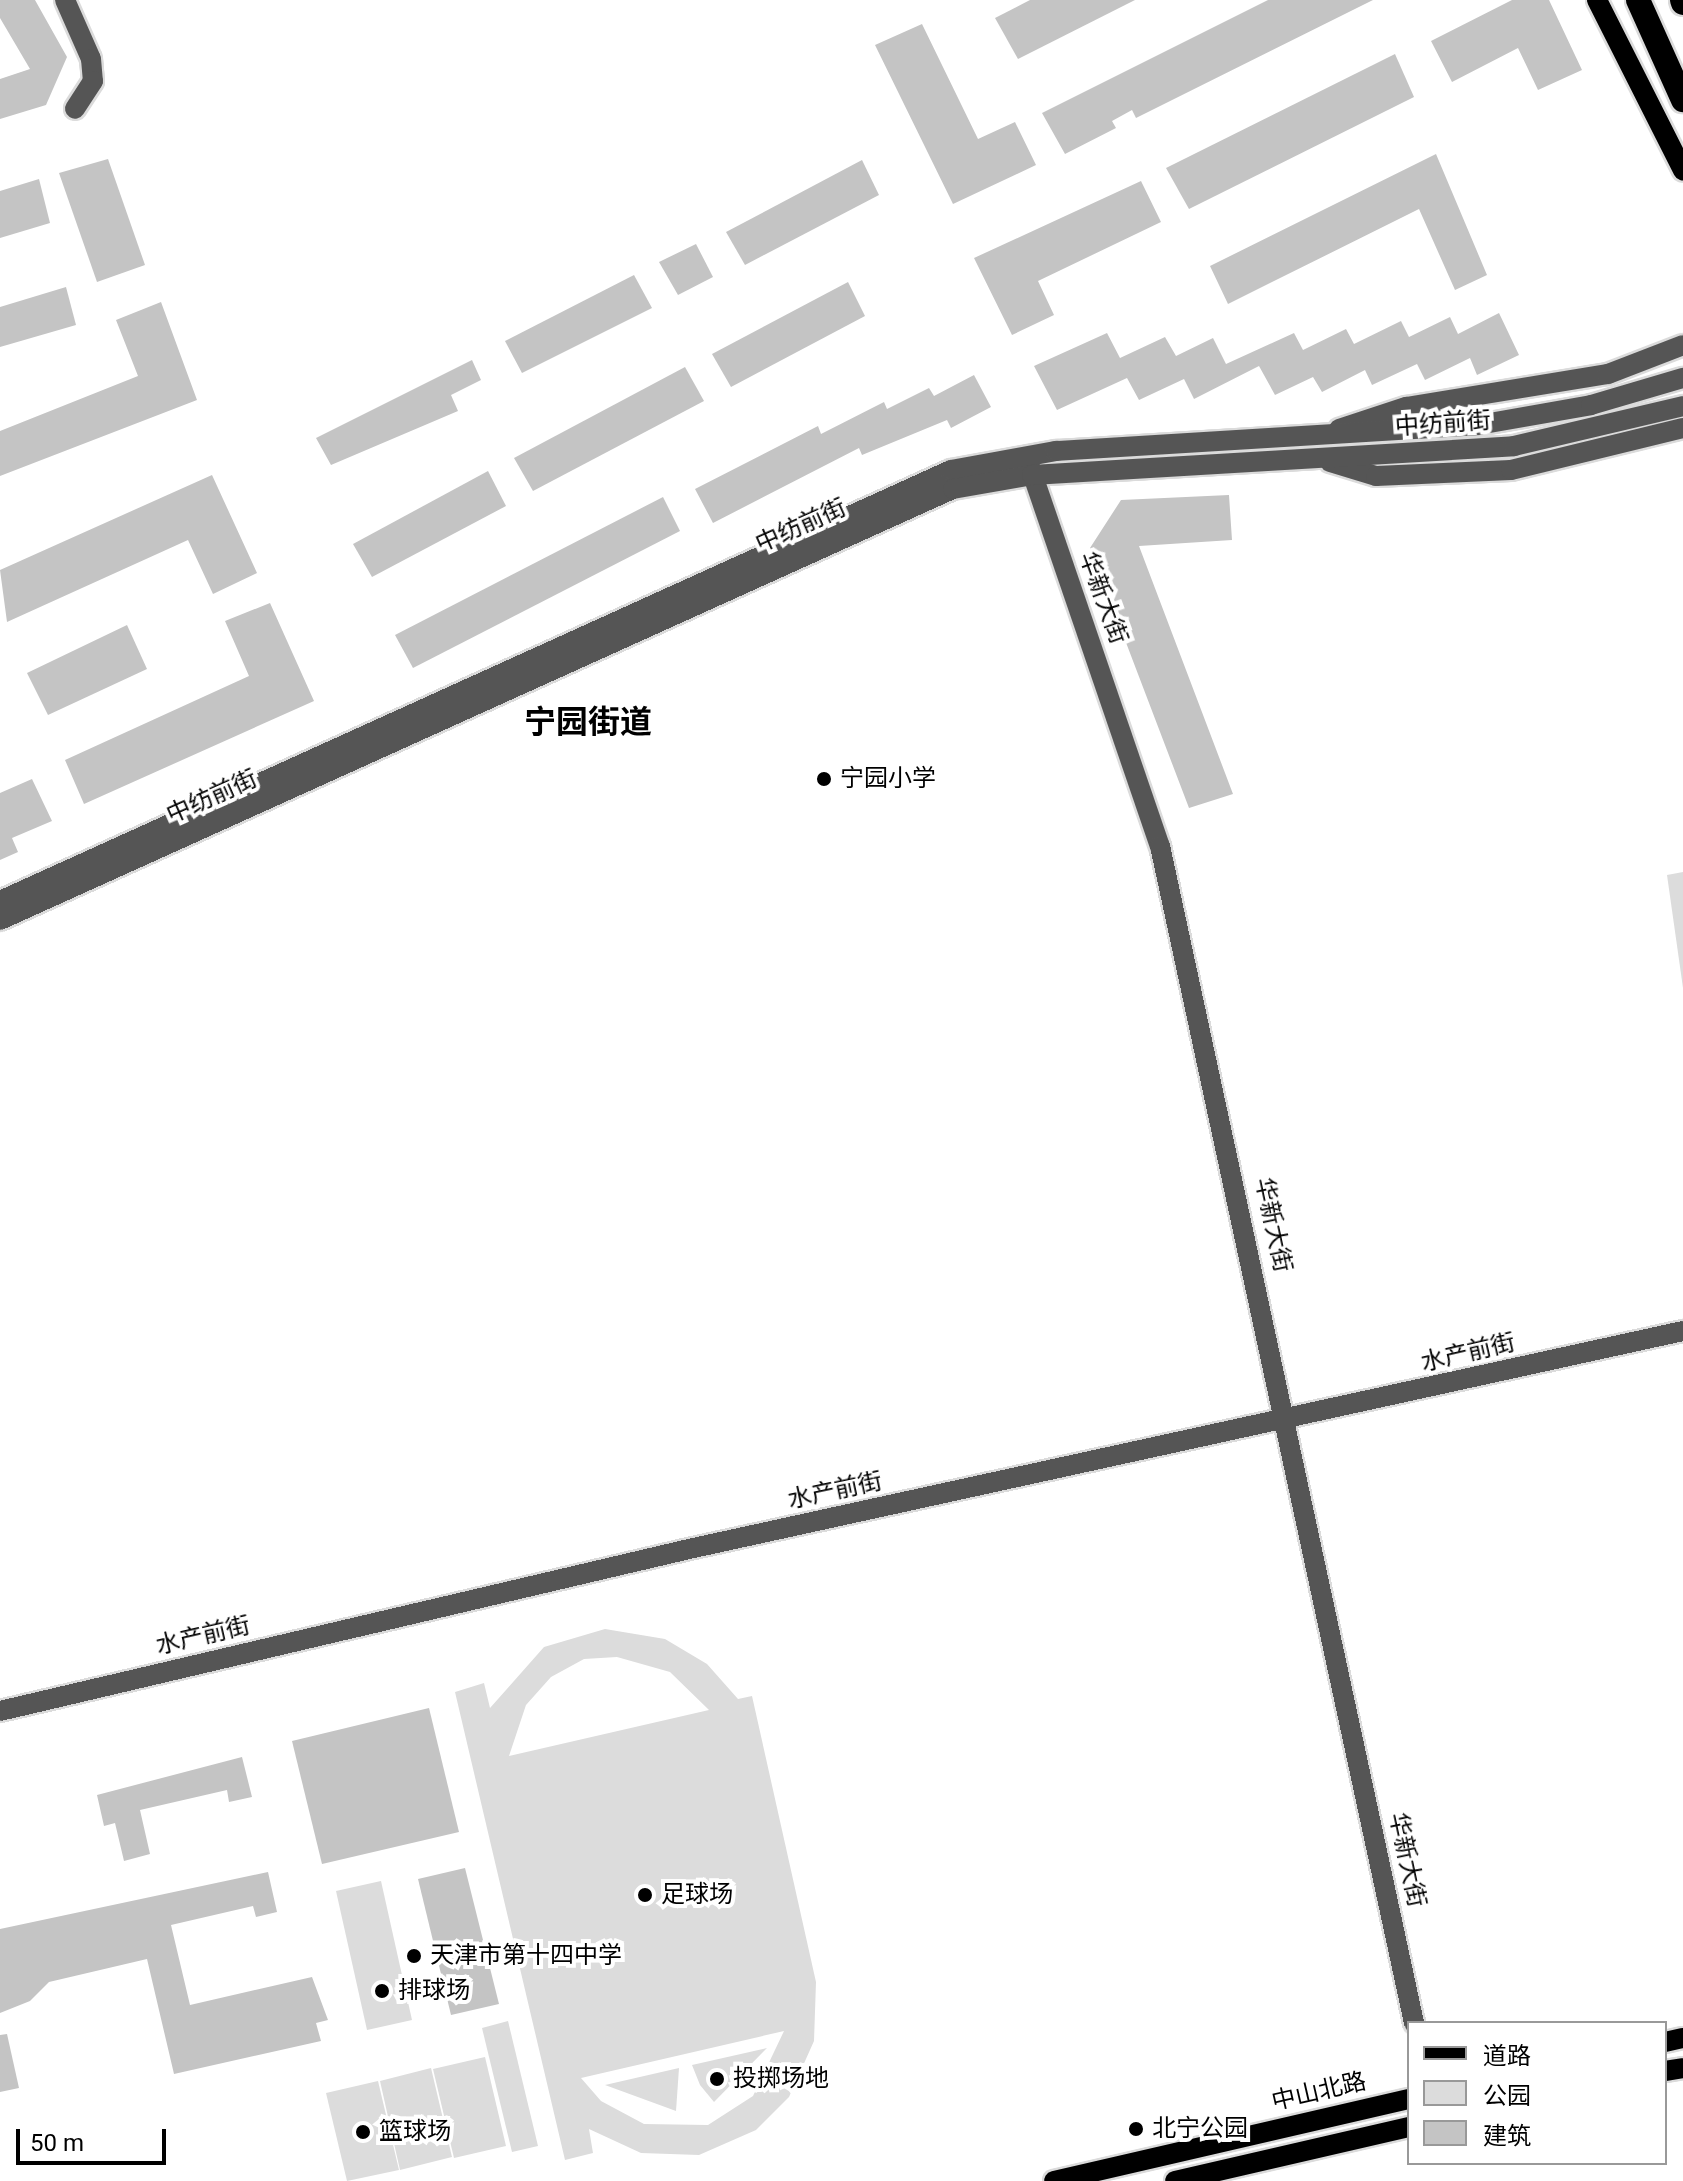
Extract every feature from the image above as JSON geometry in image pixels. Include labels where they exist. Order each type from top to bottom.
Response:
[{"type":"highway","points":[[1638,0],[1683,100]]},
{"type":"main road","points":[[1597,0],[1683,170]]},
{"type":"main road","points":[[1628,0],[1664,58]]},
{"type":"main road","name":"中山北路","points":[[1054,2181],[1407,2099]]},
{"type":"main road","points":[[1175,2181],[1407,2127]]},
{"type":"street","points":[[65,0],[91,59],[93,81],[75,109]]},
{"type":"street","points":[[1328,434],[1406,407],[1608,374],[1683,345]]},
{"type":"street","points":[[0,901],[915,484],[1025,454],[1491,423],[1683,378]]},
{"type":"street","name":"中纺前街","points":[[0,920],[912,505],[1032,475],[1326,461],[1514,446],[1683,406]]},
{"type":"street","points":[[1326,461],[1376,476],[1511,470],[1683,428]]},
{"type":"street","name":"华新大街","points":[[1025,454],[1160,846],[1289,1421],[1414,2021]]},
{"type":"street","name":"水产前街","points":[[0,1711],[689,1549],[1289,1421],[1683,1331]]},
{"type":"green space","points":[[1683,872],[1683,988],[1667,875]]},
{"type":"green space","points":[[605,1629],[665,1639],[707,1664],[738,1699],[752,1696],[816,1982],[814,2041],[789,2097],[756,2130],[699,2155],[641,2153],[589,2129],[593,2153],[565,2160],[455,1692],[484,1683],[490,1708],[544,1647]],"holes":[[[617,1657],[670,1672],[709,1710],[509,1756],[526,1705],[551,1677],[584,1659]],[[784,2031],[753,2096],[708,2125],[644,2124],[601,2101],[581,2078]]]},
{"type":"green space","points":[[381,1881],[412,2020],[367,2030],[336,1891]]},
{"type":"green space","points":[[508,2021],[538,2146],[512,2152],[482,2028]]},
{"type":"green space","name":"投掷场地","points":[[767,2048],[714,2102],[700,2085],[692,2065]]},
{"type":"green space","name":"篮球场","points":[[485,2057],[506,2146],[454,2158],[433,2069]]},
{"type":"green space","name":"篮球场","points":[[431,2068],[452,2157],[400,2170],[380,2081]]},
{"type":"green space","name":"投掷场地","points":[[679,2068],[676,2111],[605,2085]]},
{"type":"green space","name":"篮球场","points":[[378,2081],[399,2170],[347,2181],[326,2093]]},
{"type":"building","points":[[0,0],[35,0],[67,57],[46,105],[0,119],[0,79],[30,69],[0,18]]},
{"type":"building","points":[[1030,0],[1135,0],[1018,59],[995,18]]},
{"type":"building","points":[[1268,0],[1373,0],[1136,118],[1132,110],[1112,121],[1116,128],[1065,154],[1042,113]]},
{"type":"building","points":[[1512,0],[1549,0],[1582,70],[1538,90],[1518,48],[1452,82],[1431,41]]},
{"type":"building","points":[[922,24],[978,139],[1015,122],[1036,165],[953,204],[875,45]]},
{"type":"building","points":[[1395,54],[1414,97],[1189,209],[1166,168]]},
{"type":"building","points":[[1436,154],[1487,275],[1455,290],[1419,209],[1228,304],[1210,266]]},
{"type":"building","points":[[108,159],[145,265],[97,282],[59,173]]},
{"type":"building","points":[[862,160],[879,195],[745,265],[726,232]]},
{"type":"building","points":[[39,179],[50,223],[0,238],[0,191]]},
{"type":"building","points":[[1141,181],[1161,222],[1038,281],[1054,315],[1012,335],[974,258]]},
{"type":"building","points":[[696,244],[713,277],[678,295],[659,262]]},
{"type":"building","points":[[634,275],[652,308],[522,373],[505,341]]},
{"type":"building","points":[[848,282],[865,316],[731,387],[712,354]]},
{"type":"building","points":[[66,287],[76,325],[0,347],[0,307]]},
{"type":"building","points":[[161,302],[197,400],[0,476],[0,431],[138,376],[116,320]]},
{"type":"building","points":[[1499,313],[1519,355],[1477,375],[1470,358],[1425,380],[1417,364],[1372,385],[1365,370],[1322,392],[1313,377],[1275,395],[1259,366],[1194,399],[1184,379],[1139,400],[1127,378],[1057,410],[1034,366],[1107,333],[1120,358],[1165,337],[1176,356],[1213,338],[1226,364],[1294,333],[1303,350],[1346,329],[1354,344],[1401,321],[1409,337],[1450,317],[1458,334]]},
{"type":"building","points":[[472,360],[481,380],[451,395],[458,411],[331,465],[316,438]]},
{"type":"building","points":[[685,367],[704,401],[533,491],[514,458]]},
{"type":"building","points":[[974,375],[991,407],[951,428],[947,420],[862,455],[859,448],[713,523],[695,489],[818,426],[821,434],[884,402],[887,409],[929,388],[934,396]]},
{"type":"building","points":[[488,471],[506,506],[372,577],[353,544]]},
{"type":"building","points":[[212,475],[257,573],[213,594],[188,540],[7,622],[0,570]]},
{"type":"building","points":[[1229,495],[1232,540],[1139,546],[1233,794],[1189,808],[1090,548],[1121,500]]},
{"type":"building","points":[[663,497],[680,531],[413,668],[395,635]]},
{"type":"building","points":[[270,603],[314,701],[84,804],[65,760],[249,676],[225,621]]},
{"type":"building","points":[[127,625],[147,669],[48,715],[27,673]]},
{"type":"building","points":[[32,779],[52,821],[12,838],[18,852],[0,860],[0,793]]},
{"type":"building","points":[[429,1708],[459,1832],[322,1864],[292,1741]]},
{"type":"building","points":[[242,1757],[252,1797],[229,1802],[227,1790],[140,1810],[150,1854],[124,1861],[115,1823],[104,1826],[97,1795]]},
{"type":"building","points":[[465,1868],[499,2004],[451,2015],[418,1879]]},
{"type":"building","points":[[268,1872],[277,1912],[256,1917],[253,1906],[171,1925],[190,2005],[312,1977],[328,2020],[316,2023],[321,2041],[174,2074],[147,1959],[49,1982],[30,2001],[0,2013],[0,1929]]},
{"type":"building","points":[[7,2034],[19,2088],[0,2092],[0,2035]]},
{"type":"place","name":"宁园小学","points":[[824,779]]},
{"type":"place","name":"足球场","points":[[645,1895]]},
{"type":"place","name":"天津市第十四中学","points":[[414,1956]]},
{"type":"place","name":"排球场","points":[[382,1991]]},
{"type":"place","name":"投掷场地","points":[[717,2079]]},
{"type":"place","name":"北宁公园","points":[[1136,2129]]},
{"type":"place","name":"篮球场","points":[[363,2132]]},
{"type":"district","name":"宁园街道","points":[[588,722]]}]
